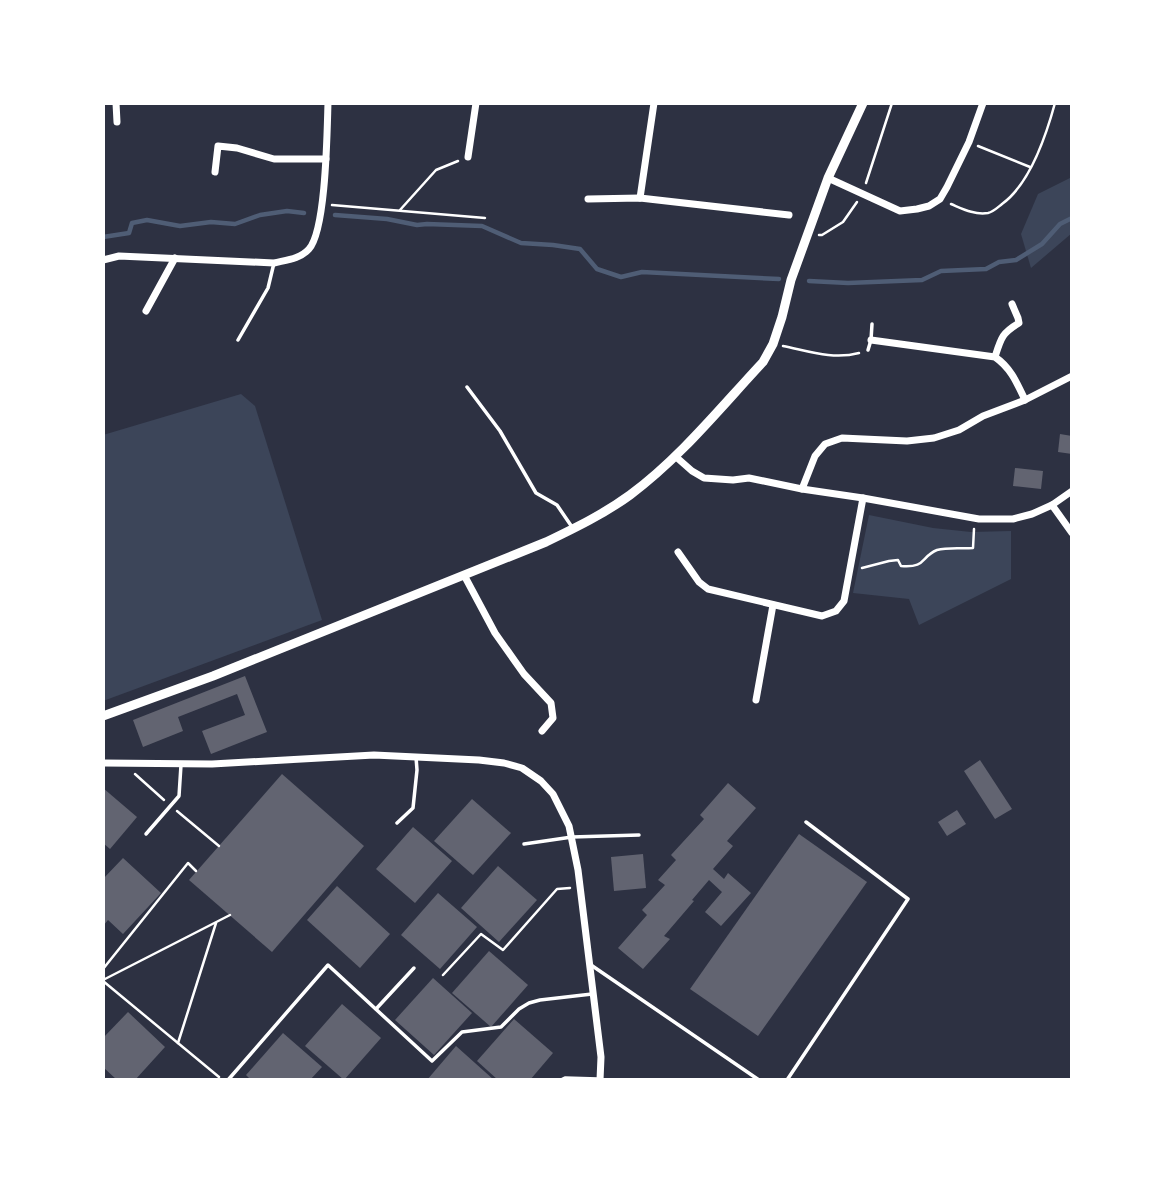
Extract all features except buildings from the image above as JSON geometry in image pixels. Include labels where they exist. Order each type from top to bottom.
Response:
[{"type":"street","points":[[116,103],[117,122]]},
{"type":"street","points":[[103,260],[118,256],[274,263],[298,258],[313,243],[322,204],[328,103]]},
{"type":"street","points":[[468,157],[476,103]]},
{"type":"street","points":[[640,198],[654,103]]},
{"type":"street","points":[[103,716],[225,671],[546,542],[600,516],[631,494],[675,456],[762,362],[773,344],[791,280],[828,178],[863,103]]},
{"type":"street","points":[[828,178],[900,211],[929,206],[940,199],[969,142],[983,103]]},
{"type":"street","points":[[215,172],[218,146],[237,148],[274,159],[326,159]]},
{"type":"street","points":[[588,199],[640,198],[789,215]]},
{"type":"street","points":[[146,311],[175,258]]},
{"type":"street","points":[[995,357],[1004,332],[1019,323],[1012,303]]},
{"type":"street","points":[[871,340],[995,357],[1013,374],[1025,400]]},
{"type":"street","points":[[802,489],[815,456],[825,444],[842,438],[907,442],[934,438],[959,430],[983,416],[1025,400],[1072,376]]},
{"type":"street","points":[[675,456],[704,478],[749,478],[975,518],[1013,519],[1032,514],[1052,505],[1072,491]]},
{"type":"street","points":[[678,552],[699,582],[708,589],[822,616],[836,611],[844,601],[863,498]]},
{"type":"street","points":[[1052,505],[1072,533]]},
{"type":"street","points":[[464,575],[495,633],[524,674],[551,703],[553,718],[542,731]]},
{"type":"street","points":[[756,700],[773,605]]},
{"type":"street","points":[[103,762],[181,765],[374,755],[491,761],[522,768],[541,781],[553,794],[572,836],[591,965],[601,1057],[600,1079]]},
{"type":"lane","points":[[238,340],[268,288],[274,263]]},
{"type":"lane","points":[[868,350],[872,324]]},
{"type":"lane","points":[[467,387],[500,431],[536,493],[557,505],[573,529]]},
{"type":"lane","points":[[397,824],[413,808],[416,757]]},
{"type":"lane","points":[[146,834],[178,796],[181,765]]},
{"type":"lane","points":[[787,1080],[908,900],[806,822]]},
{"type":"lane","points":[[524,844],[572,836],[639,835]]},
{"type":"lane","points":[[228,1080],[328,965],[432,1061],[462,1032],[501,1027],[529,1003],[594,994]]},
{"type":"lane","points":[[591,965],[759,1080]]},
{"type":"lane","points":[[376,1009],[414,968]]},
{"type":"lane","points":[[561,1080],[600,1079]]},
{"type":"path","points":[[807,235],[822,235],[843,222],[862,194],[892,103]]},
{"type":"path","points":[[940,199],[972,213],[991,213],[1013,196],[1048,130],[1055,103]]},
{"type":"path","points":[[969,142],[1030,167]]},
{"type":"path","points":[[399,210],[436,170],[468,157]]},
{"type":"path","points":[[322,204],[485,218]]},
{"type":"path","points":[[773,344],[830,356],[868,350]]},
{"type":"path","points":[[850,572],[889,561],[898,561],[901,566],[915,566],[933,552],[973,548],[975,518]]},
{"type":"path","points":[[103,969],[188,863],[197,871]]},
{"type":"path","points":[[443,975],[481,934],[503,950],[557,889],[581,887]]},
{"type":"path","points":[[222,1080],[103,981],[230,915]]},
{"type":"path","points":[[178,1044],[216,922]]},
{"type":"shaded area","points":[[1072,177],[1072,233],[1031,268],[1021,234],[1038,194]]},
{"type":"shaded area","points":[[241,394],[255,406],[322,620],[103,701],[103,435]]},
{"type":"shaded area","points":[[869,515],[933,528],[971,532],[1011,531],[1011,579],[919,625],[909,599],[853,593]]},
{"type":"waterway","points":[[103,237],[129,233],[132,223],[147,220],[180,226],[211,222],[235,224],[260,215],[287,211],[304,213]]},
{"type":"waterway","points":[[335,215],[387,219],[417,225],[482,226],[521,243],[580,249],[597,269],[621,277],[642,272],[779,279]]},
{"type":"waterway","points":[[809,281],[848,283],[922,280],[941,271],[986,269],[999,262],[1016,260],[1042,244],[1060,224],[1072,218]]}]
